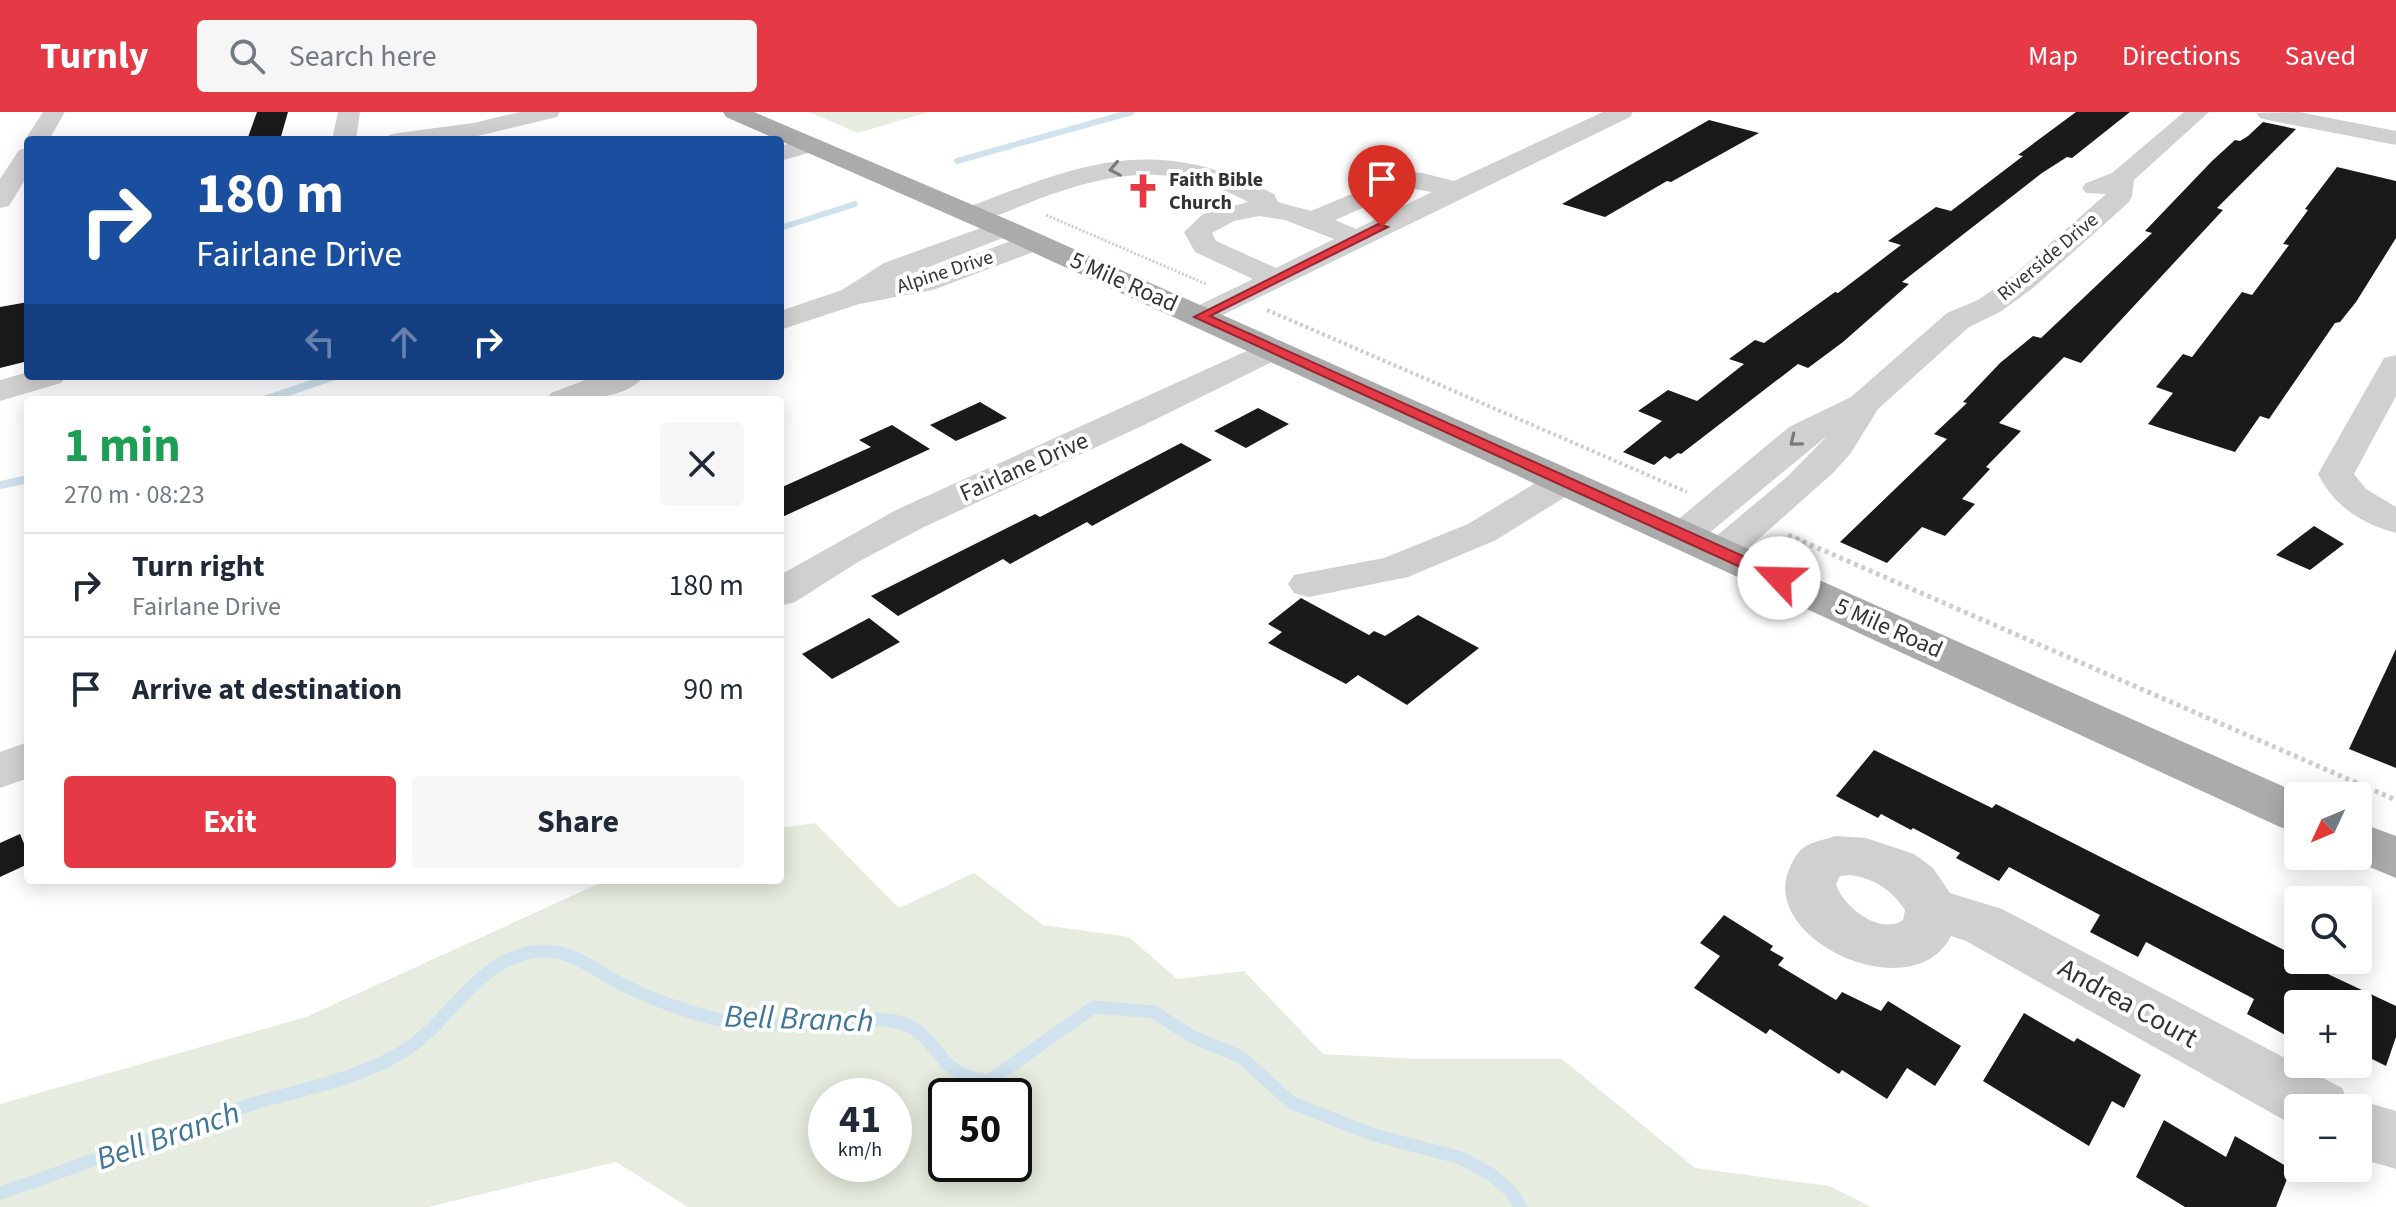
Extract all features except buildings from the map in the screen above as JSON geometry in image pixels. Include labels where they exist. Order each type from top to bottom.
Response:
[{"type":"main road","name":"5 Mile Road","points":[[734,112],[1273,349],[2284,808]]},
{"type":"main road","points":[[2372,847],[2396,858]]},
{"type":"street","points":[[39,136],[54,112]]},
{"type":"street","points":[[345,136],[349,112]]},
{"type":"street","points":[[426,136],[483,128],[549,112]]},
{"type":"street","points":[[1200,317],[1622,112]]},
{"type":"street","name":"Riverside Drive","points":[[2037,233],[2092,190],[2121,178],[2198,112]]},
{"type":"street","points":[[2265,112],[2396,138]]},
{"type":"street","points":[[784,153],[810,145]]},
{"type":"street","points":[[8,192],[24,162]]},
{"type":"street","points":[[973,215],[1114,168],[1151,166],[1226,183],[1265,200],[1263,206]]},
{"type":"street","name":"Riverside Drive","points":[[1683,535],[1802,435],[1836,415],[1863,404],[1958,320],[1989,306],[2023,282],[2119,197],[2121,178]]},
{"type":"street","points":[[1312,220],[1404,180],[1423,181],[1456,190]]},
{"type":"street","points":[[1277,279],[1205,246],[1198,232],[1203,225],[1215,219],[1263,206],[1312,220],[1357,239]]},
{"type":"street","name":"Alpine Drive","points":[[853,296],[894,269],[1003,228]]},
{"type":"street","name":"Alpine Drive","points":[[784,320],[853,296],[923,284],[1034,242]]},
{"type":"street","name":"Riverside Drive","points":[[1958,320],[1967,301],[1994,270]]},
{"type":"street","name":"Fairlane Drive","points":[[784,590],[877,533],[1154,410],[1273,349]]},
{"type":"street","points":[[2396,365],[2336,474],[2341,485],[2352,496],[2396,521]]},
{"type":"street","points":[[0,391],[36,380]]},
{"type":"street","points":[[574,396],[616,380]]},
{"type":"street","name":"Riverside Drive","points":[[1721,552],[1839,448],[1856,424],[1863,404]]},
{"type":"street","points":[[1309,584],[1394,568],[1482,532],[1565,481]]},
{"type":"street","points":[[0,771],[24,761]]},
{"type":"street","name":"Andrea Court","points":[[1932,909],[1983,924],[2294,1094]]},
{"type":"street","points":[[2372,1133],[2396,1140]]},
{"type":"path","points":[[1013,200],[1719,506]]},
{"type":"path","points":[[1756,521],[2396,800]]},
{"type":"shaded area","points":[[809,112],[928,112],[858,133]]},
{"type":"shaded area","points":[[815,823],[899,908],[974,873],[1043,925],[1129,937],[1177,979],[1244,971],[1323,1054],[1415,1059],[1562,1059],[1695,1168],[1829,1186],[1871,1207],[688,1207],[616,1162],[428,1207],[0,1207],[0,1104],[306,1017],[598,884],[784,884],[784,827]]},
{"type":"waterway","points":[[957,161],[1132,112]]},
{"type":"waterway","points":[[784,227],[855,204]]},
{"type":"waterway","points":[[276,396],[323,380]]},
{"type":"waterway","points":[[0,485],[24,480]]},
{"type":"waterway","name":"Bell Branch","points":[[0,1193],[239,1108],[341,1079],[380,1064],[417,1042],[482,977],[500,964],[520,955],[543,951],[565,954],[647,996],[716,1019],[763,1025],[872,1019],[902,1023],[925,1037],[958,1072],[989,1081],[1094,1007],[1154,1012],[1191,1036],[1241,1057],[1292,1103],[1374,1135],[1461,1158],[1492,1175],[1509,1190],[1521,1207]]},
{"type":"place","name":"Faith Bible Church","points":[[1143,191]]},
{"type":"route","points":[[1382,227],[1200,317],[1779,578]]}]
